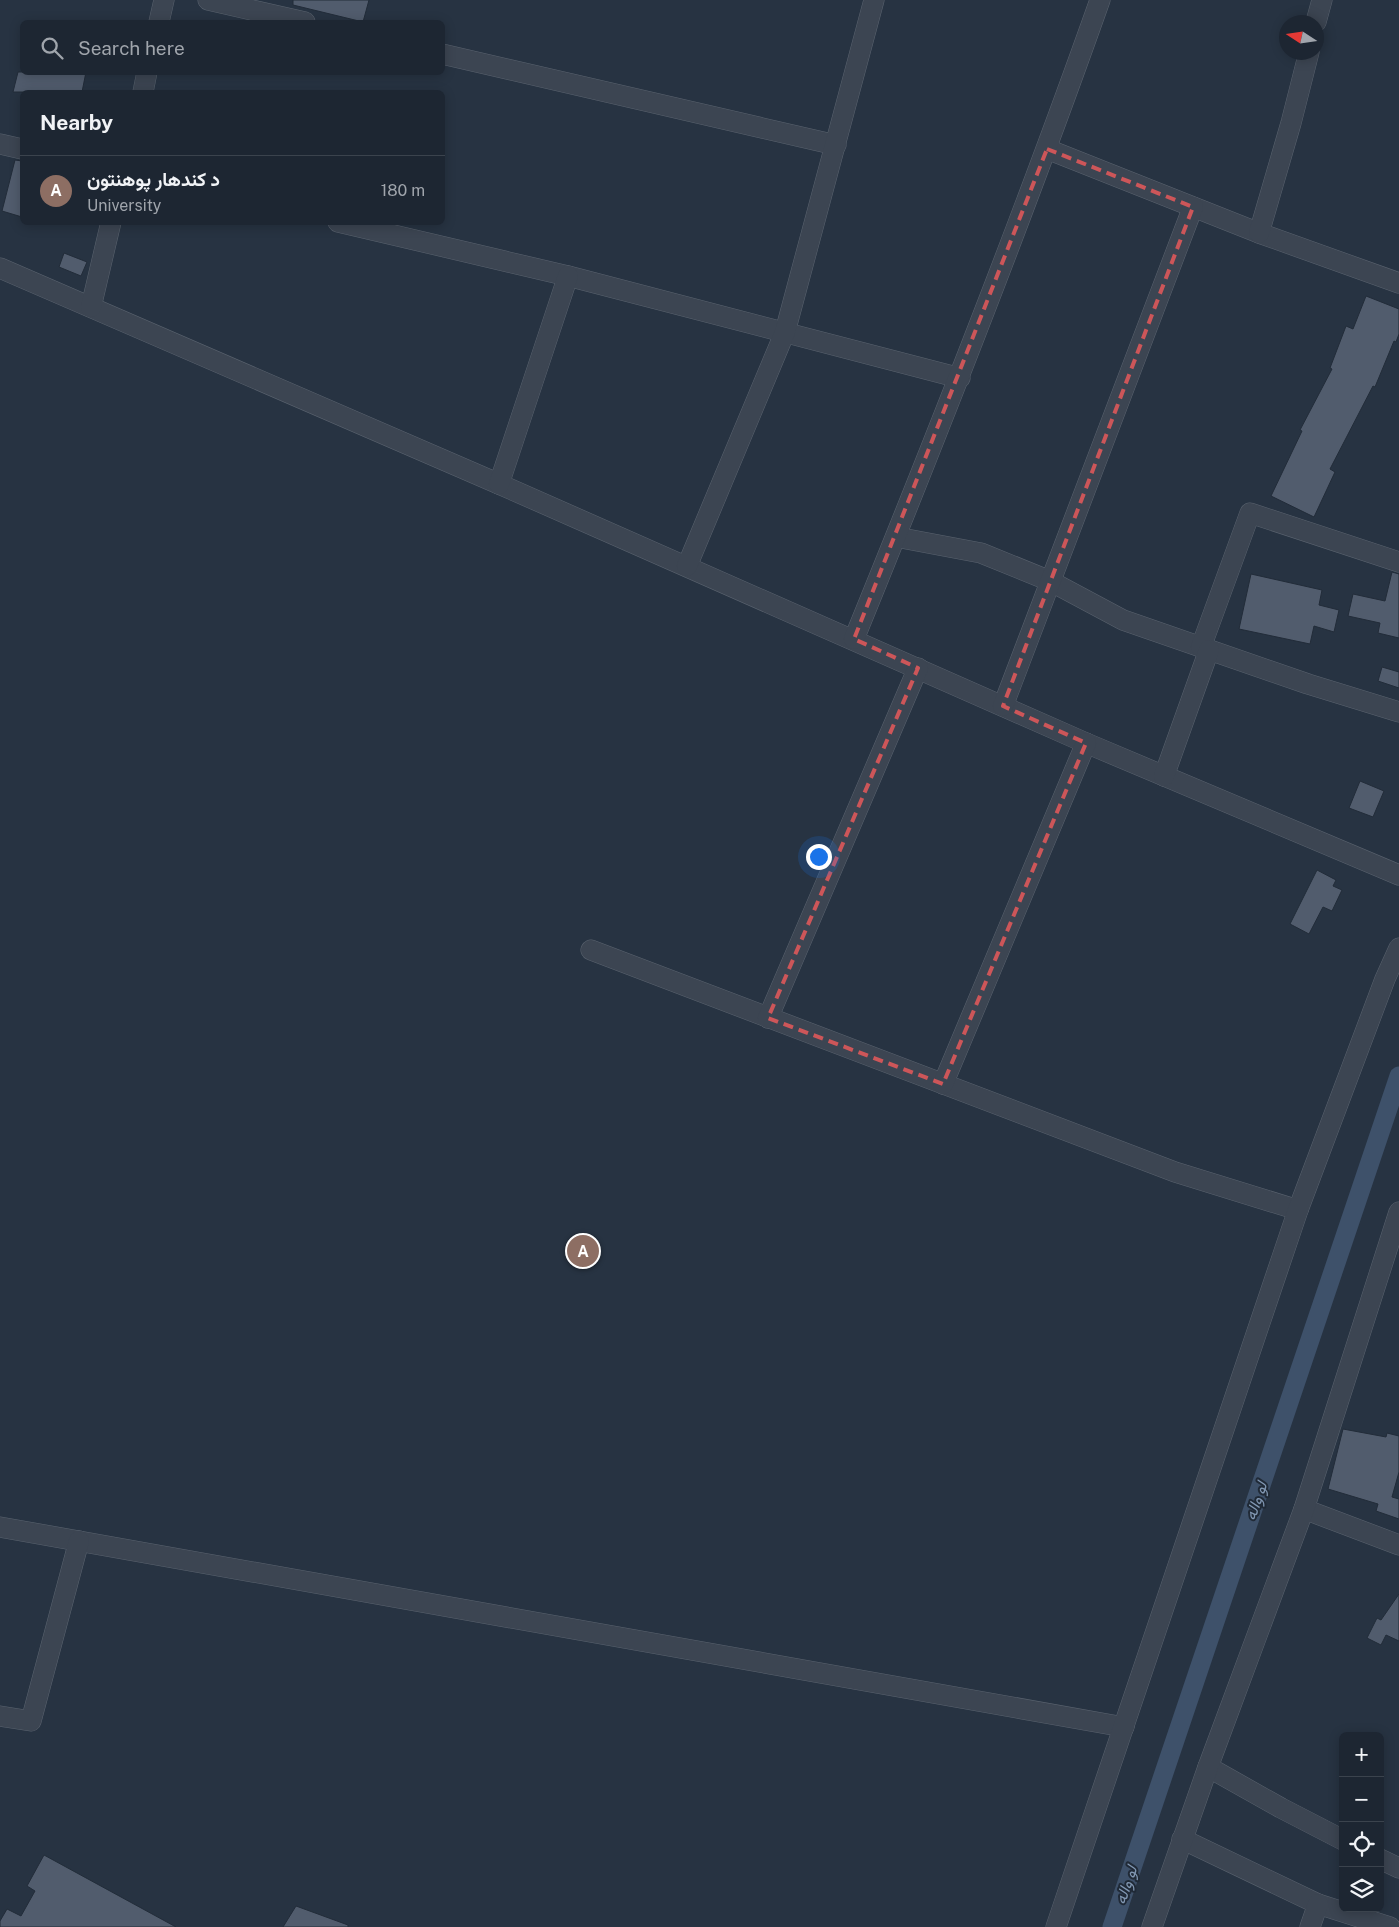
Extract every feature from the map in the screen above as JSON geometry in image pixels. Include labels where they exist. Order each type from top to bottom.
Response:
[{"type":"street","points":[[159,20],[164,0]]},
{"type":"street","points":[[208,0],[297,20]]},
{"type":"street","points":[[687,566],[785,332],[874,0]]},
{"type":"street","points":[[854,639],[960,378],[1047,149],[1100,0]]},
{"type":"street","points":[[1318,15],[1322,0]]},
{"type":"street","points":[[445,55],[836,146]]},
{"type":"street","points":[[1259,233],[1307,60]]},
{"type":"street","points":[[143,90],[146,75]]},
{"type":"street","points":[[0,144],[20,149]]},
{"type":"street","points":[[1047,149],[1259,233],[1399,283]]},
{"type":"street","points":[[1003,706],[1193,207]]},
{"type":"street","points":[[91,307],[111,225]]},
{"type":"street","points":[[351,225],[568,276],[960,378]]},
{"type":"street","points":[[0,268],[854,639],[1086,743],[1399,875]]},
{"type":"street","points":[[499,484],[568,276]]},
{"type":"street","points":[[1164,776],[1250,513],[1399,562]]},
{"type":"street","points":[[896,538],[981,554],[1050,582],[1123,620],[1308,684],[1399,712]]},
{"type":"street","points":[[768,1018],[918,668]]},
{"type":"street","points":[[943,1084],[1086,743]]},
{"type":"street","points":[[1056,1927],[1298,1210],[1384,978],[1399,948]]},
{"type":"street","points":[[591,950],[1175,1172],[1298,1210]]},
{"type":"street","points":[[1152,1927],[1208,1767],[1304,1509],[1399,1212]]},
{"type":"street","points":[[1304,1509],[1399,1545]]},
{"type":"street","points":[[0,1528],[1124,1727]]},
{"type":"street","points":[[0,1716],[32,1721],[79,1542]]},
{"type":"street","points":[[1208,1767],[1339,1838]]},
{"type":"street","points":[[1182,1839],[1318,1904],[1390,1927]]},
{"type":"street","points":[[1384,1861],[1399,1868]]},
{"type":"street","points":[[1310,1927],[1318,1904]]},
{"type":"highlighted area","points":[[1047,149],[1193,207],[1003,706],[1086,743],[943,1084],[768,1018],[918,668],[854,639]]},
{"type":"building","points":[[293,0],[369,0],[364,20],[355,20],[293,5]]},
{"type":"building","points":[[18,72],[20,72],[20,75],[85,75],[82,90],[20,90],[20,92],[13,92]]},
{"type":"building","points":[[15,160],[20,161],[20,216],[2,211]]},
{"type":"building","points":[[64,253],[87,262],[81,276],[59,267]]},
{"type":"building","points":[[1366,296],[1399,309],[1399,334],[1396,342],[1394,341],[1375,387],[1373,386],[1330,469],[1335,472],[1314,517],[1271,496],[1302,431],[1300,430],[1332,369],[1330,368],[1346,326],[1353,329]]},
{"type":"building","points":[[1392,572],[1399,574],[1399,638],[1378,633],[1380,623],[1348,616],[1353,594],[1385,601]]},
{"type":"building","points":[[1251,574],[1322,590],[1319,605],[1339,610],[1334,632],[1314,626],[1310,644],[1239,629]]},
{"type":"building","points":[[1382,667],[1399,672],[1399,688],[1378,681]]},
{"type":"building","points":[[1360,781],[1384,791],[1373,817],[1349,808]]},
{"type":"building","points":[[1317,870],[1336,880],[1333,886],[1342,890],[1332,911],[1323,907],[1309,934],[1290,924]]},
{"type":"building","points":[[1343,1429],[1386,1437],[1387,1433],[1399,1436],[1399,1472],[1392,1497],[1399,1499],[1399,1519],[1376,1511],[1378,1504],[1328,1489]]},
{"type":"building","points":[[1399,1594],[1399,1641],[1386,1635],[1381,1645],[1367,1638],[1377,1618],[1381,1620]]},
{"type":"building","points":[[44,1855],[176,1927],[0,1927],[0,1921],[7,1909],[21,1916],[35,1891],[27,1886]]},
{"type":"building","points":[[296,1906],[348,1925],[348,1927],[283,1927]]},
{"type":"waterway","name":"لو واله","points":[[1112,1927],[1399,1076]]},
{"type":"place","name":"د کندهار پوهنتون","points":[[583,1251]]}]
